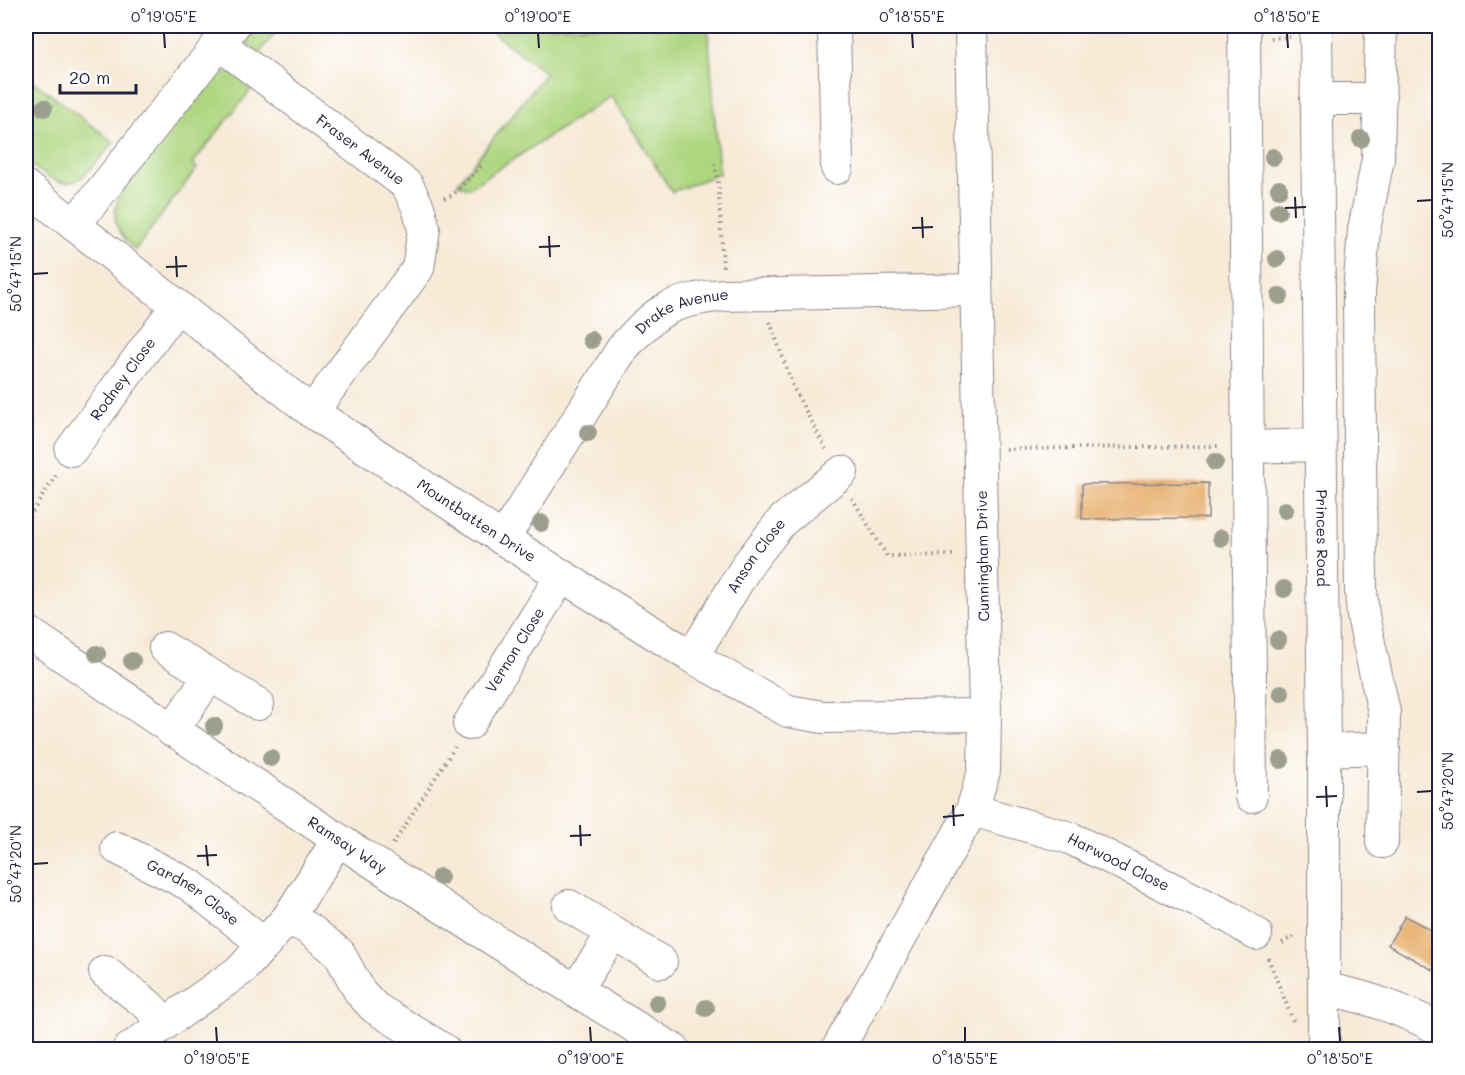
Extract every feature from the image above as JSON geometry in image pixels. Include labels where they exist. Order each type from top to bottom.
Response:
[{"type":"street","points":[[834,26],[837,168]]},
{"type":"street","name":"Cunningham Drive","points":[[837,1050],[972,810],[984,771],[981,449],[971,26]]},
{"type":"street","points":[[1244,26],[1251,796]]},
{"type":"street","name":"Princes Road","points":[[1316,26],[1324,750],[1324,1050]]},
{"type":"street","points":[[1381,26],[1378,159],[1364,230],[1359,293],[1361,591],[1363,616],[1384,712],[1382,842]]},
{"type":"street","name":"Fraser Avenue","points":[[74,225],[226,34],[406,185],[418,207],[424,229],[418,268],[312,412]]},
{"type":"street","points":[[1316,99],[1380,99]]},
{"type":"street","name":"Mountbatten Drive","points":[[26,187],[312,412],[503,539],[692,657],[788,711],[823,717],[985,715]]},
{"type":"street","name":"Drake Avenue","points":[[503,539],[622,349],[643,325],[664,309],[687,299],[724,295],[976,290]]},
{"type":"street","name":"Rodney Close","points":[[71,450],[176,307]]},
{"type":"street","points":[[1249,447],[1319,445]]},
{"type":"street","name":"Anson Close","points":[[692,657],[748,564],[782,522],[842,472]]},
{"type":"street","name":"Vernon Close","points":[[469,724],[562,575]]},
{"type":"street","name":"Ramsay Way","points":[[26,631],[337,841],[575,991],[674,1050]]},
{"type":"street","points":[[165,648],[258,704]]},
{"type":"street","points":[[172,731],[210,675]]},
{"type":"street","points":[[1324,750],[1384,748]]},
{"type":"street","name":"Harwood Close","points":[[972,810],[1070,838],[1231,918],[1256,934]]},
{"type":"street","points":[[133,1048],[242,969],[288,918],[337,841]]},
{"type":"street","name":"Gardner Close","points":[[117,848],[190,885],[265,945]]},
{"type":"street","points":[[569,906],[661,962]]},
{"type":"street","points":[[288,918],[309,929],[339,953],[360,992],[375,1008],[444,1050]]},
{"type":"street","points":[[575,991],[613,933]]},
{"type":"street","points":[[105,972],[121,982],[165,1023]]},
{"type":"street","points":[[1324,989],[1358,994],[1400,1008],[1440,1029]]},
{"type":"path","points":[[418,207],[453,195],[483,164]]},
{"type":"path","points":[[714,164],[718,178],[724,295]]},
{"type":"path","points":[[981,449],[1249,447]]},
{"type":"path","points":[[26,522],[71,450]]},
{"type":"path","points":[[378,867],[469,724]]},
{"type":"path","points":[[1256,934],[1294,1024]]},
{"type":"green space","points":[[243,26],[280,26],[259,54],[241,38]]},
{"type":"green space","points":[[484,26],[708,26],[719,174],[672,192],[611,96],[469,188],[457,184],[546,73]]},
{"type":"green space","points":[[232,72],[254,86],[192,164],[197,168],[135,250],[122,236],[116,222],[116,208],[122,190],[214,73]]},
{"type":"green space","points":[[26,76],[114,142],[92,168],[74,181],[55,180],[26,161]]},
{"type":"building","points":[[1208,483],[1208,518],[1082,519],[1082,484]]},
{"type":"building","points":[[1405,916],[1440,935],[1440,974],[1388,945]]}]
